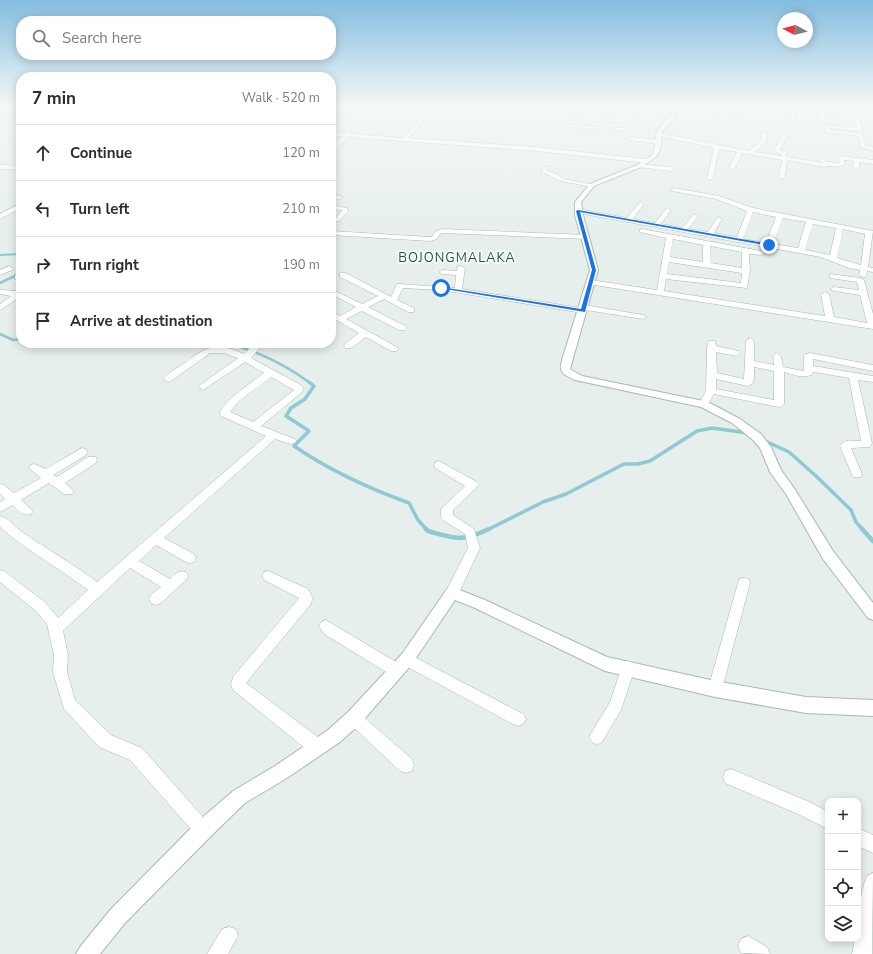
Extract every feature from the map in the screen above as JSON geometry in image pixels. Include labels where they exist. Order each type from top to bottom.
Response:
[{"type":"street","points":[[570,151],[647,161]]},
{"type":"street","points":[[658,151],[654,156],[638,166],[592,185],[578,202],[578,211],[594,270],[584,309],[566,365],[566,371],[569,374],[579,378],[704,404],[721,412],[758,437],[765,447],[776,472],[790,491],[828,554],[873,614]]},
{"type":"street","points":[[710,178],[716,151]]},
{"type":"street","points":[[732,168],[740,151],[784,157],[824,160],[826,162],[841,165],[842,158],[873,162]]},
{"type":"street","points":[[778,151],[784,157],[782,177]]},
{"type":"street","points":[[856,167],[857,160]]},
{"type":"street","points":[[638,166],[671,170]]},
{"type":"street","points":[[0,167],[16,168]]},
{"type":"street","points":[[546,168],[544,171],[545,172],[556,175],[562,180],[592,185]]},
{"type":"street","points":[[674,190],[717,197],[751,210],[871,232],[863,277]]},
{"type":"street","points":[[336,197],[340,197]]},
{"type":"street","points":[[630,219],[641,204]]},
{"type":"street","points":[[0,217],[16,208]]},
{"type":"street","points":[[336,208],[345,209],[345,212],[336,219]]},
{"type":"street","points":[[1,209],[12,210]]},
{"type":"street","points":[[657,224],[668,210]]},
{"type":"street","points":[[739,240],[751,210]]},
{"type":"street","points":[[578,211],[630,219],[802,251],[830,257],[852,266],[873,270]]},
{"type":"street","points":[[684,229],[695,216]]},
{"type":"street","points":[[769,245],[780,216]]},
{"type":"street","points":[[710,234],[719,219]]},
{"type":"street","points":[[802,251],[810,221]]},
{"type":"street","points":[[825,267],[840,227]]},
{"type":"street","points":[[336,233],[430,239],[435,238],[437,233],[442,231],[587,241]]},
{"type":"street","points":[[642,231],[761,253]]},
{"type":"street","points":[[660,293],[670,237]]},
{"type":"street","points":[[706,244],[707,265]]},
{"type":"street","points":[[663,276],[742,286],[745,285],[746,251]]},
{"type":"street","points":[[666,259],[746,271]]},
{"type":"street","points":[[0,273],[9,268]]},
{"type":"street","points":[[443,272],[461,271],[458,291]]},
{"type":"street","points":[[343,275],[411,310]]},
{"type":"street","points":[[591,282],[872,326],[860,280],[833,276]]},
{"type":"street","points":[[370,289],[372,280]]},
{"type":"street","points":[[393,300],[400,286],[441,288],[643,317]]},
{"type":"street","points":[[834,289],[863,293]]},
{"type":"street","points":[[0,292],[16,293]]},
{"type":"street","points":[[336,294],[402,328]]},
{"type":"street","points":[[826,294],[830,319]]},
{"type":"street","points":[[0,308],[16,296]]},
{"type":"street","points":[[340,319],[384,296]]},
{"type":"street","points":[[336,317],[394,349]]},
{"type":"street","points":[[348,346],[365,333]]},
{"type":"street","points":[[712,375],[748,383],[750,341]]},
{"type":"street","points":[[704,404],[711,391],[711,346],[736,353]]},
{"type":"street","points":[[168,379],[212,349],[234,353],[252,351]]},
{"type":"street","points":[[252,351],[270,374],[299,388],[298,391],[255,426]]},
{"type":"street","points":[[203,387],[252,351]]},
{"type":"street","points":[[711,391],[778,404],[779,369],[777,356]]},
{"type":"street","points":[[750,363],[806,374],[809,372],[808,356],[810,356],[873,368]]},
{"type":"street","points":[[809,368],[873,380]]},
{"type":"street","points":[[270,374],[236,399],[225,411],[225,414],[273,435],[291,441]]},
{"type":"street","points":[[853,376],[869,433],[867,444],[845,444],[857,474]]},
{"type":"street","points":[[56,629],[97,590],[273,435]]},
{"type":"street","points":[[50,479],[82,452]]},
{"type":"street","points":[[0,508],[50,479],[92,460]]},
{"type":"street","points":[[87,954],[118,916],[203,830],[239,797],[281,772],[334,736],[354,718],[401,664],[452,593],[474,548],[470,532],[447,517],[446,514],[447,509],[473,486],[473,483],[439,465]]},
{"type":"street","points":[[34,468],[68,491]]},
{"type":"street","points":[[0,488],[27,511]]},
{"type":"street","points":[[0,520],[16,534],[68,568],[97,590]]},
{"type":"street","points":[[156,539],[190,558]]},
{"type":"street","points":[[130,562],[171,586]]},
{"type":"street","points":[[0,575],[41,606],[53,621],[61,655],[60,672],[69,704],[105,741],[136,754],[203,830]]},
{"type":"street","points":[[156,599],[182,576]]},
{"type":"street","points":[[268,576],[303,593],[306,598],[238,682],[238,685],[317,747]]},
{"type":"street","points":[[715,689],[744,583]]},
{"type":"street","points":[[452,593],[480,604],[605,664],[715,689],[806,705],[872,710]]},
{"type":"street","points":[[326,626],[329,630],[518,719]]},
{"type":"street","points":[[597,737],[616,705],[628,668]]},
{"type":"street","points":[[354,718],[406,765]]},
{"type":"street","points":[[731,777],[806,809],[825,819]]},
{"type":"street","points":[[861,838],[873,844]]},
{"type":"street","points":[[866,949],[873,882]]},
{"type":"street","points":[[217,954],[229,936]]},
{"type":"waterway","points":[[0,255],[16,254]]},
{"type":"waterway","points":[[0,283],[16,275]]},
{"type":"waterway","points":[[0,334],[13,340],[16,340]]},
{"type":"waterway","points":[[243,348],[270,359],[291,370],[310,383]]},
{"type":"waterway","points":[[309,382],[314,386],[305,399],[291,408],[286,416],[309,431],[294,446],[321,463],[350,478],[409,503],[418,520],[427,530]]},
{"type":"waterway","points":[[489,529],[543,502],[566,494],[624,464],[638,464],[650,461],[697,431],[712,428],[748,433]]},
{"type":"waterway","points":[[763,440],[789,452],[816,476],[851,510],[856,522],[863,530]]},
{"type":"waterway","points":[[427,530],[438,534],[459,538],[472,536],[489,529]]},
{"type":"waterway","points":[[862,529],[873,541]]},
{"type":"district","name":"BOJONGMALAKA","points":[[457,258]]},
{"type":"route","points":[[441,288],[583,311],[594,270],[578,211],[630,219],[769,245]]}]
